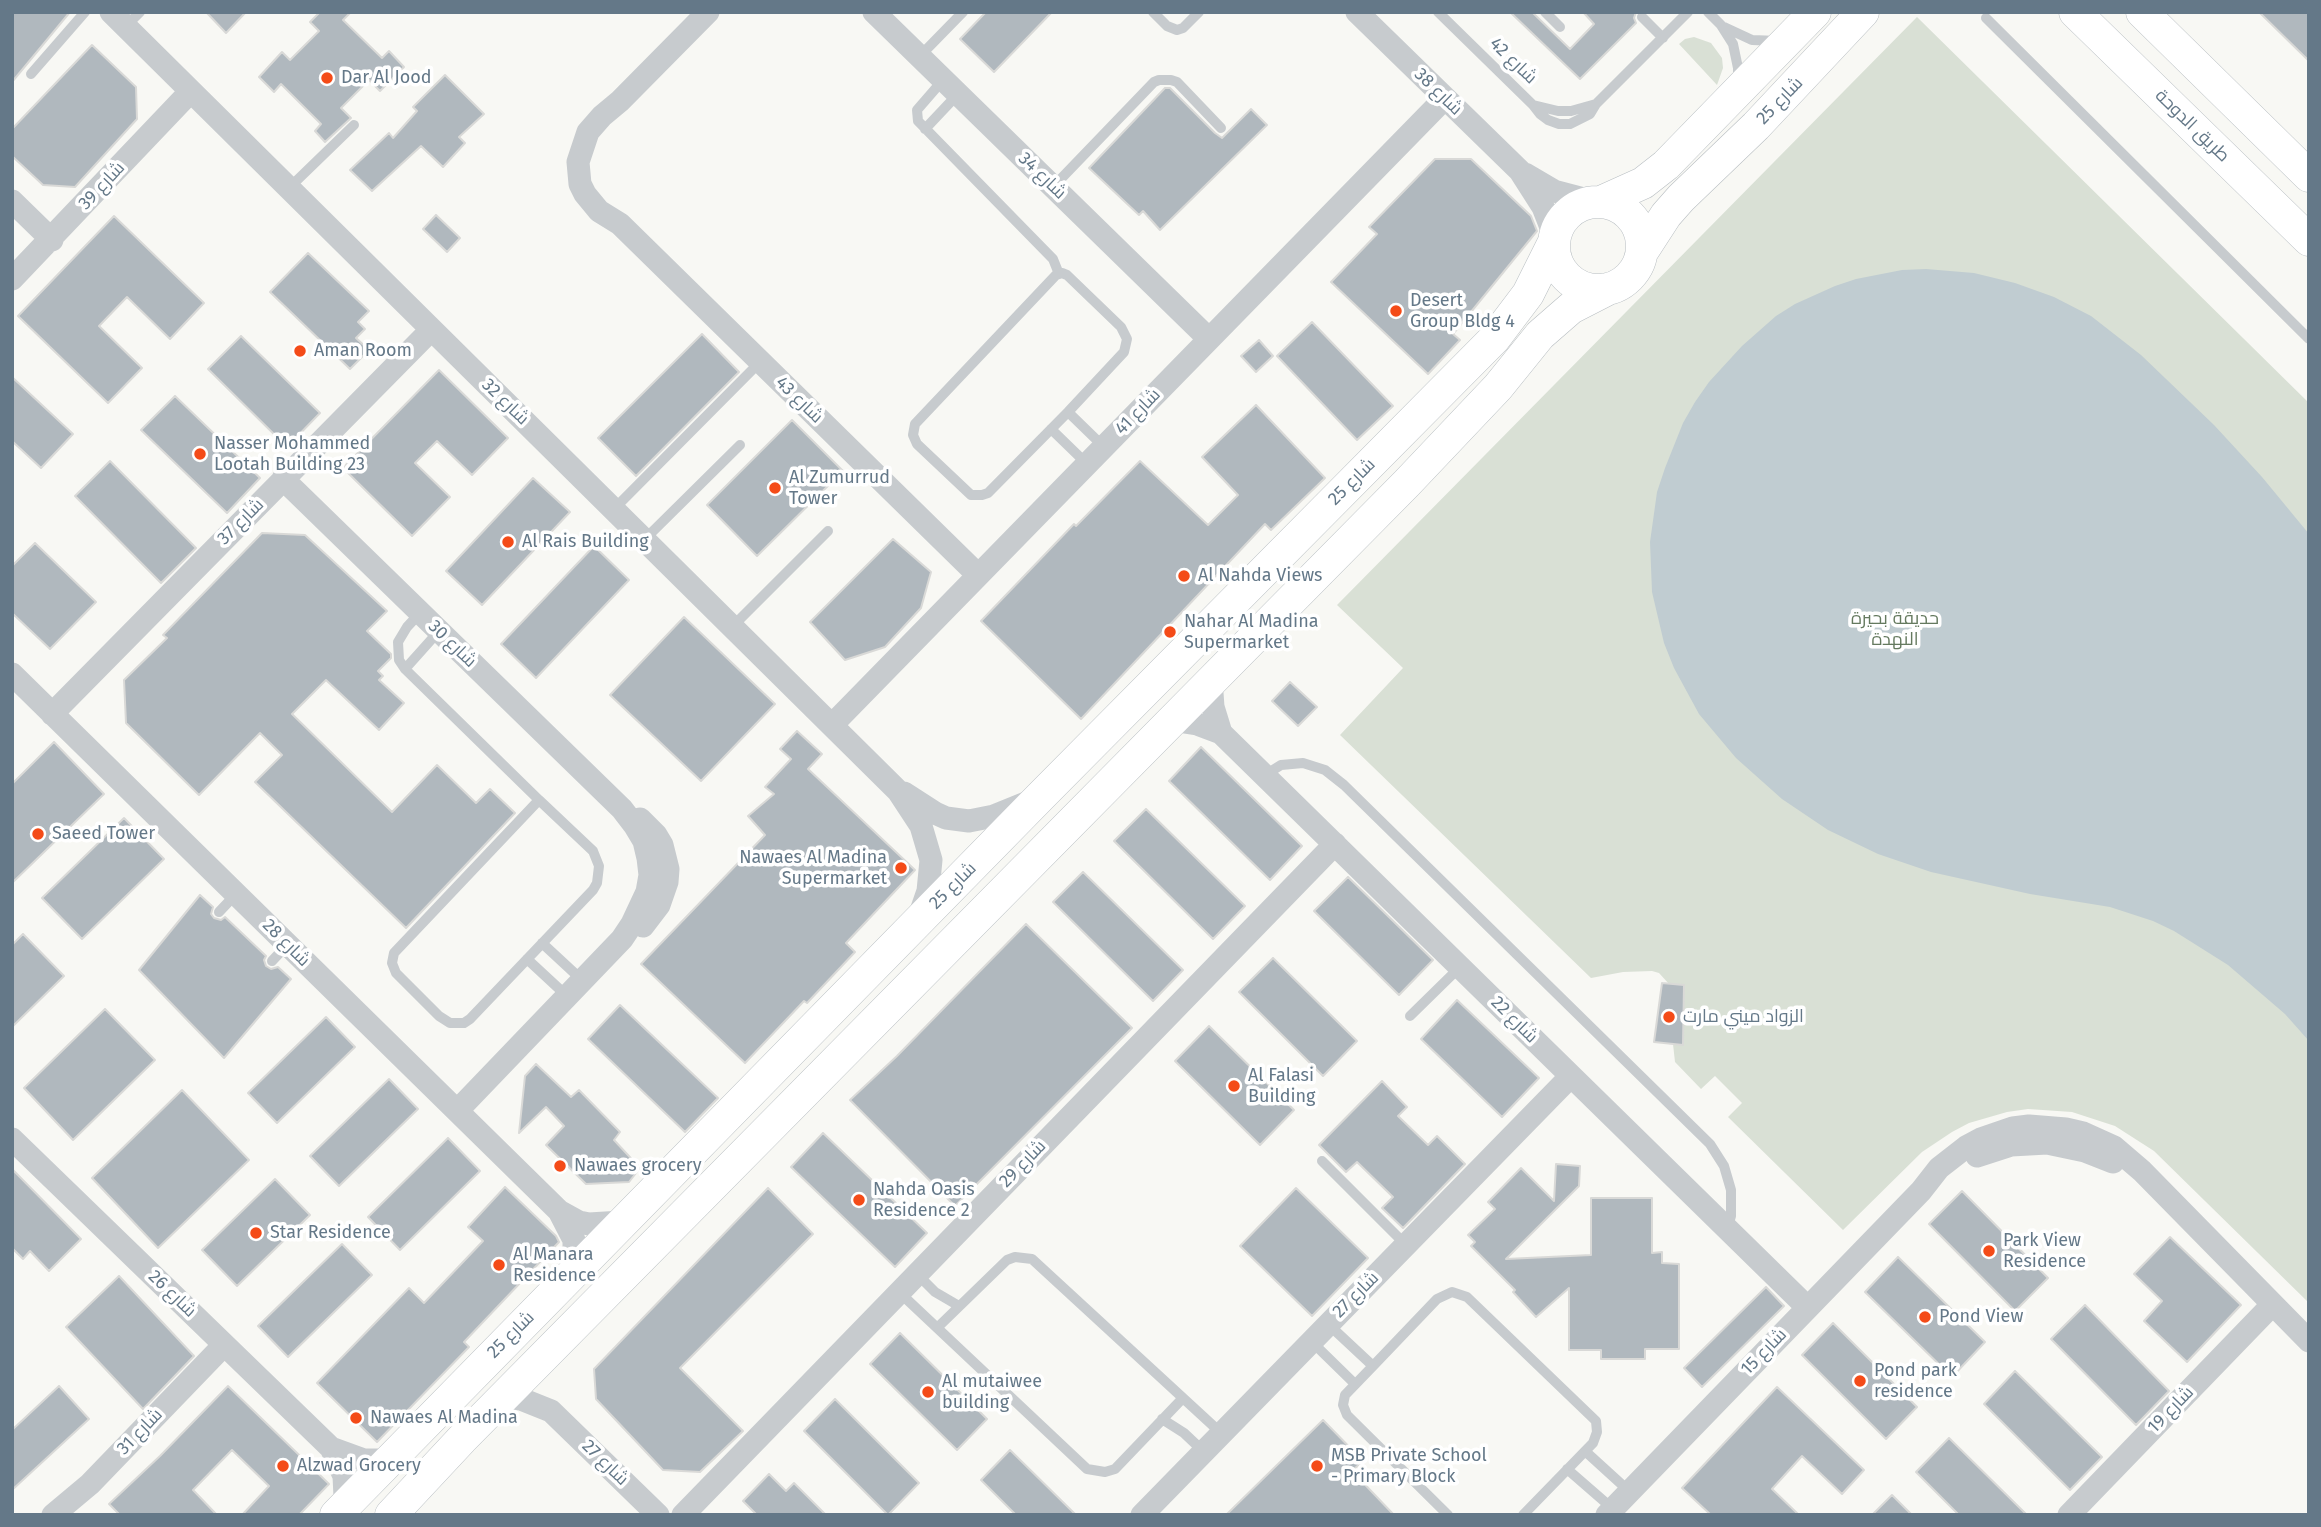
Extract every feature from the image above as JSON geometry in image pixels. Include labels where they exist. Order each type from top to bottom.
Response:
[{"type":"street","name":"شارع 43","points":[[708,12],[620,102],[601,116],[588,132],[578,162],[584,194],[599,211],[620,224],[978,575]]},
{"type":"street","name":"شارع 34","points":[[874,12],[1209,339]]},
{"type":"street","name":"شارع 38","points":[[1357,12],[1520,171],[1536,194],[1554,239]]},
{"type":"street","name":"شارع 25","points":[[1598,201],[1630,190],[1661,170],[1815,12]]},
{"type":"street","name":"شارع 25","points":[[1642,252],[1666,215],[1681,198],[1756,126],[1863,12]]},
{"type":"street","points":[[2142,12],[2309,176]]},
{"type":"street","points":[[2165,12],[2182,36],[2196,65]]},
{"type":"street","name":"طريق الدوحة","points":[[2075,13],[2309,240]]},
{"type":"street","name":"شارع 32","points":[[126,17],[191,91],[898,791],[920,826],[931,860],[928,891],[917,922]]},
{"type":"street","name":"شارع 39","points":[[12,279],[191,91]]},
{"type":"street","name":"شارع 41","points":[[832,725],[1444,99]]},
{"type":"street","points":[[2260,128],[2291,144],[2309,158]]},
{"type":"street","name":"شارع 38","points":[[1520,171],[1554,191],[1598,201]]},
{"type":"street","points":[[12,201],[52,240]]},
{"type":"street","points":[[391,1515],[1211,679],[1407,483],[1497,387],[1540,335],[1571,308],[1618,285],[1633,273],[1642,252],[1642,240],[1633,219],[1615,204],[1598,201],[1573,209],[1564,216],[1554,239],[1558,266],[1574,284],[1597,290],[1608,289]]},
{"type":"street","name":"شارع 25","points":[[339,1511],[1494,339],[1528,294],[1554,239]]},
{"type":"street","name":"شارع 37","points":[[52,714],[431,330]]},
{"type":"street","name":"شارع 30","points":[[283,479],[622,809],[643,841],[649,858],[647,892],[622,939],[457,1111]]},
{"type":"street","name":"شارع 28","points":[[12,674],[236,894],[279,953],[457,1111],[559,1211],[579,1222],[589,1224],[622,1222]]},
{"type":"street","points":[[1211,679],[1213,707],[1221,733]]},
{"type":"street","name":"شارع 22","points":[[1171,720],[1197,724],[1221,733],[1807,1307]]},
{"type":"street","name":"شارع 32","points":[[898,791],[936,814],[969,821],[994,816],[1040,797]]},
{"type":"street","name":"شارع 29","points":[[683,1515],[1335,844]]},
{"type":"street","name":"شارع 27","points":[[1142,1515],[1571,1076]]},
{"type":"street","name":"شارع 26","points":[[12,1139],[331,1448],[344,1476],[345,1497],[339,1511]]},
{"type":"street","name":"شارع 15","points":[[1610,1512],[1921,1191],[1978,1156],[2011,1145],[2047,1143],[2085,1151],[2113,1162],[2155,1186],[2309,1341]]},
{"type":"street","name":"شارع 28","points":[[559,1211],[574,1240],[574,1272]]},
{"type":"street","name":"شارع 19","points":[[2070,1515],[2272,1305]]},
{"type":"street","name":"شارع 31","points":[[53,1515],[90,1484],[224,1345]]},
{"type":"street","name":"شارع 27","points":[[536,1366],[551,1411]]},
{"type":"street","name":"شارع 27","points":[[504,1398],[521,1399],[551,1411],[658,1515]]},
{"type":"street","name":"شارع 26","points":[[331,1448],[365,1460],[388,1460]]},
{"type":"lane","points":[[31,74],[85,12]]},
{"type":"lane","points":[[920,56],[963,12]]},
{"type":"lane","points":[[1153,12],[1167,26],[1177,30],[1184,28],[1199,12]]},
{"type":"lane","name":"شارع 42","points":[[1438,12],[1533,105],[1571,111],[1596,104],[1688,12]]},
{"type":"lane","points":[[1545,12],[1560,27]]},
{"type":"lane","points":[[1708,12],[1728,34],[1736,55],[1738,68],[1735,93]]},
{"type":"lane","points":[[1642,17],[1662,38]]},
{"type":"lane","points":[[1986,18],[2309,339]]},
{"type":"lane","points":[[1721,25],[1752,40],[1788,40]]},
{"type":"lane","points":[[1053,187],[1154,82],[1159,80],[1177,82],[1221,128]]},
{"type":"lane","points":[[951,87],[917,110],[916,118],[1053,259],[1059,274]]},
{"type":"lane","points":[[925,129],[951,87]]},
{"type":"lane","points":[[289,188],[354,125]]},
{"type":"lane","points":[[1059,274],[1067,275],[1121,327],[1127,339],[1124,352],[988,492],[977,496],[967,491],[917,444],[913,435],[915,424],[1059,274]]},
{"type":"lane","points":[[614,509],[760,362]]},
{"type":"lane","points":[[1068,412],[1104,447]]},
{"type":"lane","points":[[1051,429],[1087,464]]},
{"type":"lane","points":[[644,540],[740,445]]},
{"type":"lane","points":[[732,626],[828,531]]},
{"type":"lane","points":[[420,613],[398,642],[399,660],[405,669],[593,851],[600,866],[593,890],[527,960],[470,1019],[457,1024],[450,1023],[439,1016],[396,973],[392,963],[398,949],[539,800]]},
{"type":"lane","points":[[405,669],[439,631]]},
{"type":"lane","points":[[1265,775],[1281,765],[1303,763],[1325,770],[1344,785],[1710,1144],[1724,1166],[1731,1190],[1731,1216],[1727,1229]]},
{"type":"lane","points":[[219,912],[236,894]]},
{"type":"lane","points":[[542,943],[575,989]]},
{"type":"lane","points":[[527,960],[575,989]]},
{"type":"lane","points":[[1410,1016],[1460,967]]},
{"type":"lane","points":[[1322,1161],[1406,1245]]},
{"type":"lane","points":[[938,1327],[1007,1260],[1015,1257],[1031,1259],[1221,1433]]},
{"type":"lane","points":[[916,1274],[935,1292],[959,1306]]},
{"type":"lane","points":[[899,1292],[1087,1469],[1105,1472],[1115,1468],[1182,1399]]},
{"type":"lane","points":[[1448,1515],[1344,1410],[1345,1395],[1355,1384],[1437,1299],[1452,1292],[1467,1297],[1592,1416],[1597,1432],[1593,1443],[1523,1515]]},
{"type":"lane","points":[[1328,1324],[1373,1366]]},
{"type":"lane","points":[[1311,1341],[1355,1384]]},
{"type":"lane","points":[[1162,1419],[1184,1433],[1203,1451]]},
{"type":"lane","points":[[1585,1451],[1630,1492]]},
{"type":"lane","points":[[1567,1469],[1610,1512]]},
{"type":"green space","name":"حديقة بحيرة النهدة","points":[[1917,17],[2309,403],[2309,1303],[2154,1151],[2115,1126],[2072,1112],[2028,1109],[1969,1123],[1922,1152],[1843,1230],[1728,1117],[1742,1103],[1715,1076],[1701,1089],[1675,1062],[1673,1044],[1683,1044],[1684,985],[1669,984],[1659,973],[1652,971],[1623,972],[1591,978],[1340,735],[1403,668],[1337,605]]},
{"type":"green space","points":[[1694,37],[1711,43],[1722,58],[1723,68],[1717,85],[1679,44]]},
{"type":"shaded area","points":[[1902,270],[1974,273],[2015,283],[2054,297],[2091,316],[2141,355],[2214,425],[2309,534],[2309,1041],[2285,1014],[2228,965],[2153,921],[2110,907],[2030,894],[1931,872],[1878,854],[1828,830],[1782,799],[1736,758],[1699,714],[1674,668],[1664,643],[1652,592],[1650,542],[1657,492],[1683,423],[1695,402],[1709,382],[1742,346],[1776,316],[1795,304],[1856,279]]},
{"type":"building","points":[[12,12],[70,12],[12,82]]},
{"type":"building","points":[[206,12],[246,12],[226,33]]},
{"type":"building","name":"Dar Al Jood","points":[[320,12],[351,12],[343,20],[382,58],[389,51],[404,67],[380,91],[369,80],[341,108],[351,118],[325,142],[315,131],[321,124],[281,84],[274,92],[259,77],[282,52],[290,60],[319,31],[310,22]]},
{"type":"building","points":[[986,12],[1052,12],[994,72],[960,39]]},
{"type":"building","points":[[1510,12],[1532,12],[1570,49],[1594,24],[1583,12],[1636,12],[1636,23],[1580,79]]},
{"type":"building","points":[[2259,12],[2309,12],[2309,61]]},
{"type":"building","points":[[92,45],[136,87],[137,119],[75,187],[43,185],[12,156],[12,129]]},
{"type":"building","points":[[445,75],[484,114],[459,137],[465,143],[443,167],[421,146],[372,191],[350,170],[389,133],[393,138],[417,111],[413,107]]},
{"type":"building","points":[[1165,88],[1170,88],[1222,138],[1251,109],[1267,125],[1160,230],[1143,211],[1139,215],[1089,168]]},
{"type":"building","points":[[1435,159],[1471,159],[1531,216],[1537,231],[1453,334],[1460,340],[1428,374],[1331,282],[1377,234],[1369,227]]},
{"type":"building","points":[[436,215],[460,238],[447,252],[423,229]]},
{"type":"building","points":[[114,216],[204,303],[170,339],[127,297],[99,326],[142,368],[108,403],[18,316]]},
{"type":"building","points":[[308,253],[369,311],[358,322],[365,329],[356,338],[369,350],[350,369],[270,292]]},
{"type":"building","points":[[1312,322],[1393,406],[1357,440],[1277,356]]},
{"type":"building","points":[[702,334],[739,372],[636,476],[598,438]]},
{"type":"building","points":[[241,336],[320,413],[287,447],[208,369]]},
{"type":"building","points":[[1259,340],[1273,356],[1256,372],[1241,356]]},
{"type":"building","points":[[439,370],[508,438],[472,475],[437,441],[415,463],[450,497],[412,536],[343,468]]},
{"type":"building","points":[[12,377],[73,434],[41,468],[12,441]]},
{"type":"building","name":"Nasser Mohammed Lootah Building 23","points":[[175,396],[260,478],[227,513],[141,430]]},
{"type":"building","points":[[1256,405],[1325,478],[1271,530],[1265,524],[1081,719],[981,621],[1074,524],[1076,526],[1140,461],[1208,525],[1238,495],[1202,457]]},
{"type":"building","name":"Al Zumurrud Tower","points":[[792,420],[843,471],[757,556],[707,505]]},
{"type":"building","points":[[110,461],[196,548],[161,583],[75,496]]},
{"type":"building","name":"Al Rais Building","points":[[533,478],[570,512],[482,605],[446,571]]},
{"type":"building","points":[[262,533],[305,535],[387,611],[367,631],[391,654],[391,658],[378,671],[383,676],[379,680],[404,703],[379,730],[326,680],[292,714],[392,812],[437,765],[476,803],[490,789],[515,813],[406,928],[255,782],[282,755],[260,733],[199,795],[126,723],[124,680],[167,638],[163,635]]},
{"type":"building","points":[[893,539],[931,572],[921,608],[885,647],[845,660],[810,622]]},
{"type":"building","points":[[35,543],[96,602],[50,649],[12,613],[12,566]]},
{"type":"building","points":[[594,546],[629,580],[536,678],[501,644]]},
{"type":"building","points":[[684,617],[775,704],[701,781],[610,695]]},
{"type":"building","points":[[1290,682],[1317,707],[1298,726],[1272,701]]},
{"type":"building","points":[[797,731],[822,754],[808,769],[915,870],[846,943],[855,952],[745,1063],[641,964],[765,835],[748,816],[774,794],[765,787],[791,759],[780,749]]},
{"type":"building","name":"Saeed Tower","points":[[54,742],[104,794],[12,883],[12,784]]},
{"type":"building","points":[[1201,747],[1302,846],[1270,880],[1169,781]]},
{"type":"building","points":[[1146,809],[1245,906],[1213,939],[1114,841]]},
{"type":"building","points":[[124,818],[164,859],[82,939],[42,898]]},
{"type":"building","points":[[1083,872],[1183,970],[1153,1001],[1053,902]]},
{"type":"building","points":[[1348,877],[1433,960],[1399,995],[1314,911]]},
{"type":"building","points":[[200,895],[213,907],[211,914],[214,918],[221,920],[225,917],[266,956],[266,966],[271,969],[278,967],[291,979],[224,1058],[139,970]]},
{"type":"building","points":[[1026,924],[1132,1028],[955,1206],[850,1100],[897,1056]]},
{"type":"building","points":[[23,934],[64,976],[12,1027],[12,945]]},
{"type":"building","points":[[1273,958],[1357,1041],[1323,1076],[1239,992]]},
{"type":"building","points":[[1662,983],[1684,985],[1683,1045],[1654,1042]]},
{"type":"building","points":[[1457,1000],[1539,1078],[1502,1117],[1421,1039]]},
{"type":"building","points":[[620,1005],[718,1098],[685,1132],[588,1039]]},
{"type":"building","points":[[105,1009],[155,1060],[73,1140],[24,1088]]},
{"type":"building","points":[[326,1017],[355,1047],[277,1123],[248,1093]]},
{"type":"building","name":"Al Falasi Building","points":[[1209,1026],[1294,1110],[1260,1145],[1175,1061]]},
{"type":"building","points":[[536,1064],[571,1097],[579,1090],[620,1132],[614,1140],[640,1168],[629,1182],[586,1184],[546,1145],[564,1126],[546,1107],[519,1133],[525,1076]]},
{"type":"building","points":[[389,1079],[418,1109],[339,1186],[310,1156]]},
{"type":"building","points":[[1382,1081],[1407,1107],[1398,1116],[1428,1145],[1437,1136],[1465,1164],[1403,1228],[1382,1208],[1393,1197],[1357,1162],[1346,1172],[1319,1145]]},
{"type":"building","points":[[182,1090],[249,1160],[158,1248],[92,1178]]},
{"type":"building","name":"Nahda Oasis Residence 2","points":[[823,1133],[927,1233],[895,1267],[791,1167]]},
{"type":"building","points":[[448,1138],[480,1171],[400,1250],[368,1217]]},
{"type":"building","points":[[1556,1164],[1580,1166],[1579,1186],[1506,1259],[1591,1255],[1591,1198],[1652,1198],[1652,1253],[1662,1252],[1662,1263],[1679,1264],[1679,1349],[1645,1349],[1645,1359],[1601,1359],[1601,1350],[1569,1350],[1569,1288],[1536,1317],[1513,1292],[1515,1290],[1471,1246],[1475,1242],[1468,1235],[1495,1209],[1488,1202],[1521,1168],[1554,1201]]},
{"type":"building","points":[[12,1169],[81,1239],[49,1271],[30,1251],[23,1259],[12,1248]]},
{"type":"building","name":"Star Residence","points":[[275,1179],[310,1215],[237,1286],[202,1250]]},
{"type":"building","points":[[505,1187],[559,1242],[464,1342],[469,1347],[377,1442],[317,1383],[409,1288],[424,1303],[483,1241],[468,1227]]},
{"type":"building","points":[[768,1188],[813,1234],[680,1368],[743,1431],[700,1472],[663,1470],[596,1399],[594,1369]]},
{"type":"building","points":[[1296,1188],[1368,1258],[1312,1316],[1240,1246]]},
{"type":"building","name":"Park View Residence","points":[[1962,1191],[2048,1278],[2015,1311],[1929,1224]]},
{"type":"building","points":[[2170,1237],[2241,1305],[2187,1362],[2144,1321],[2162,1301],[2134,1274]]},
{"type":"building","points":[[342,1244],[372,1275],[288,1357],[258,1326]]},
{"type":"building","name":"Pond View","points":[[1898,1257],[1985,1342],[1952,1377],[1865,1292]]},
{"type":"building","points":[[119,1276],[194,1356],[143,1409],[66,1327]]},
{"type":"building","points":[[1766,1287],[1784,1306],[1702,1387],[1684,1368]]},
{"type":"building","points":[[2085,1305],[2169,1391],[2136,1425],[2051,1339]]},
{"type":"building","name":"Pond park residence","points":[[1833,1323],[1917,1407],[1886,1439],[1802,1355]]},
{"type":"building","name":"Al mutaiwee building","points":[[900,1333],[987,1419],[957,1450],[870,1364]]},
{"type":"building","points":[[2015,1371],[2102,1457],[2070,1490],[1984,1404]]},
{"type":"building","points":[[59,1386],[89,1419],[12,1490],[12,1430]]},
{"type":"building","points":[[228,1386],[329,1484],[299,1515],[242,1515],[269,1486],[232,1450],[193,1490],[217,1515],[120,1515],[109,1504]]},
{"type":"building","points":[[1777,1387],[1864,1470],[1842,1494],[1802,1456],[1772,1489],[1799,1515],[1711,1515],[1682,1488]]},
{"type":"building","points":[[835,1399],[919,1483],[888,1515],[804,1431]]},
{"type":"building","name":"MSB Private School - Primary Block","points":[[1323,1420],[1363,1461],[1352,1471],[1394,1515],[1226,1515]]},
{"type":"building","points":[[1949,1438],[2027,1515],[1959,1515],[1916,1472]]},
{"type":"building","points":[[1010,1450],[1076,1515],[1016,1515],[981,1480]]},
{"type":"building","points":[[769,1474],[786,1491],[794,1483],[826,1515],[757,1515],[743,1501]]},
{"type":"building","points":[[1892,1495],[1912,1515],[1872,1515]]},
{"type":"place","name":"Dar Al Jood","points":[[327,78]]},
{"type":"place","name":"Desert Group Bldg 4","points":[[1396,311]]},
{"type":"place","name":"Aman Room","points":[[300,351]]},
{"type":"place","name":"Nasser Mohammed Lootah Building 23","points":[[200,454]]},
{"type":"place","name":"Al Zumurrud Tower","points":[[775,488]]},
{"type":"place","name":"Al Rais Building","points":[[508,542]]},
{"type":"place","name":"Al Nahda Views","points":[[1184,576]]},
{"type":"place","name":"Nahar Al Madina Supermarket","points":[[1170,632]]},
{"type":"place","name":"Saeed Tower","points":[[38,834]]},
{"type":"place","name":"Nawaes Al Madina Supermarket","points":[[901,868]]},
{"type":"place","name":"الزواد ميني مارت","points":[[1669,1017]]},
{"type":"place","name":"Al Falasi Building","points":[[1234,1086]]},
{"type":"place","name":"Nawaes grocery","points":[[560,1166]]},
{"type":"place","name":"Nahda Oasis Residence 2","points":[[859,1200]]},
{"type":"place","name":"Star Residence","points":[[256,1233]]},
{"type":"place","name":"Park View Residence","points":[[1989,1251]]},
{"type":"place","name":"Al Manara Residence","points":[[499,1265]]},
{"type":"place","name":"Pond View","points":[[1925,1317]]},
{"type":"place","name":"Pond park residence","points":[[1860,1381]]},
{"type":"place","name":"Al mutaiwee building","points":[[928,1392]]},
{"type":"place","name":"Nawaes Al Madina","points":[[356,1418]]},
{"type":"place","name":"Alzwad Grocery","points":[[283,1466]]},
{"type":"place","name":"MSB Private School - Primary Block","points":[[1317,1466]]}]
